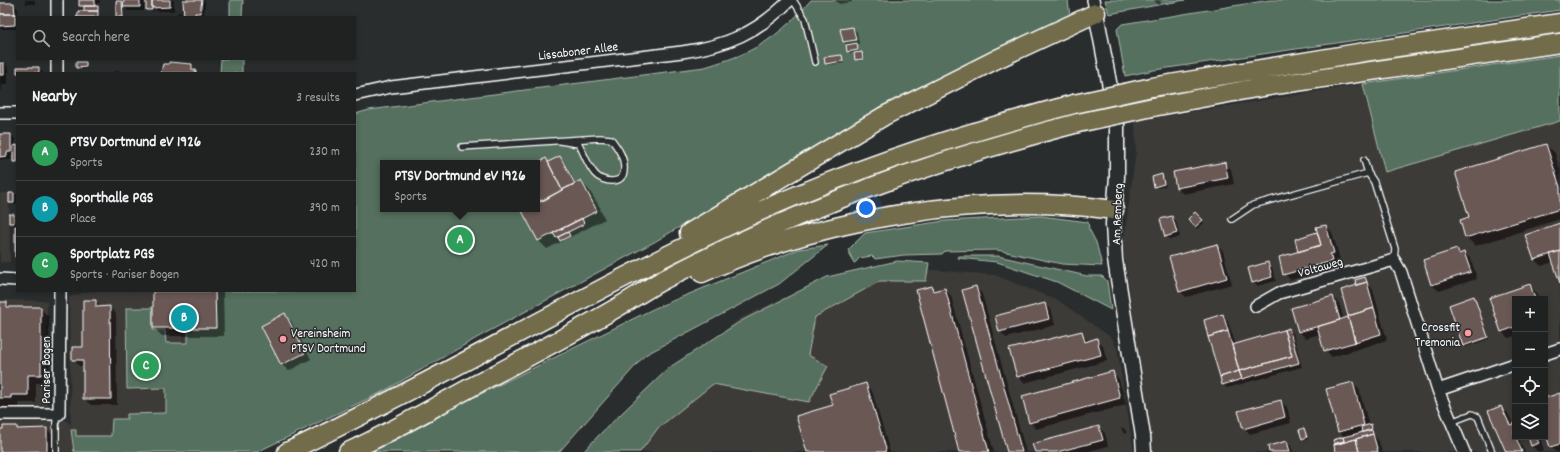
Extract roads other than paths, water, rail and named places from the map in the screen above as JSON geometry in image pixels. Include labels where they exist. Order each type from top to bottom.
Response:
[{"type":"highway","points":[[558,311],[609,276],[735,207],[884,116],[1094,6]]},
{"type":"highway","points":[[287,452],[383,406],[558,311],[718,231],[840,178],[968,133],[1074,104],[1152,87],[1356,53],[1560,23]]},
{"type":"highway","points":[[348,452],[618,307],[661,281],[728,247],[824,204],[909,172],[1002,142],[1078,123],[1153,107],[1256,88],[1560,43]]},
{"type":"highway","points":[[618,307],[660,292],[753,251],[789,239],[864,221],[942,209],[998,206],[1049,204],[1114,210]]},
{"type":"street","points":[[57,0],[57,16]]},
{"type":"street","name":"Lissaboner Allee","points":[[356,95],[392,86],[682,52],[717,46],[748,33],[767,22],[790,0]]},
{"type":"street","name":"Am Remberg","points":[[1094,6],[1117,124],[1117,177],[1114,210],[1115,260],[1143,436],[1144,452]]},
{"type":"street","points":[[57,60],[57,72]]},
{"type":"street","points":[[0,113],[16,113]]},
{"type":"street","points":[[1394,260],[1401,272],[1438,390],[1464,452]]},
{"type":"street","name":"Voltaweg","points":[[1256,306],[1279,293],[1394,260]]},
{"type":"street","points":[[0,279],[16,280]]},
{"type":"street","name":"Pariser Bogen","points":[[0,414],[59,414],[60,292]]},
{"type":"street","points":[[1548,353],[1560,349]]},
{"type":"street","points":[[1438,390],[1512,365]]},
{"type":"lane","points":[[793,0],[805,19],[815,62]]},
{"type":"lane","points":[[462,147],[600,138],[611,139],[623,160],[624,172],[619,179],[612,182],[604,180],[595,174],[578,144],[560,141]]},
{"type":"lane","points":[[1364,160],[1368,173],[1374,182],[1395,249],[1394,260]]},
{"type":"lane","points":[[1232,219],[1253,205],[1368,173]]},
{"type":"lane","points":[[56,414],[56,452]]},
{"type":"lane","points":[[1452,422],[1472,414],[1478,417],[1492,452]]},
{"type":"place","name":"PTSV Dortmund eV 1926","points":[[460,240]]},
{"type":"place","name":"Sporthalle PGS","points":[[184,318]]},
{"type":"place","name":"Crossfit Tremonia","points":[[1468,333]]},
{"type":"place","name":"Vereinsheim PTSV Dortmund","points":[[283,339]]},
{"type":"place","name":"Sportplatz PGS","points":[[146,366]]}]
